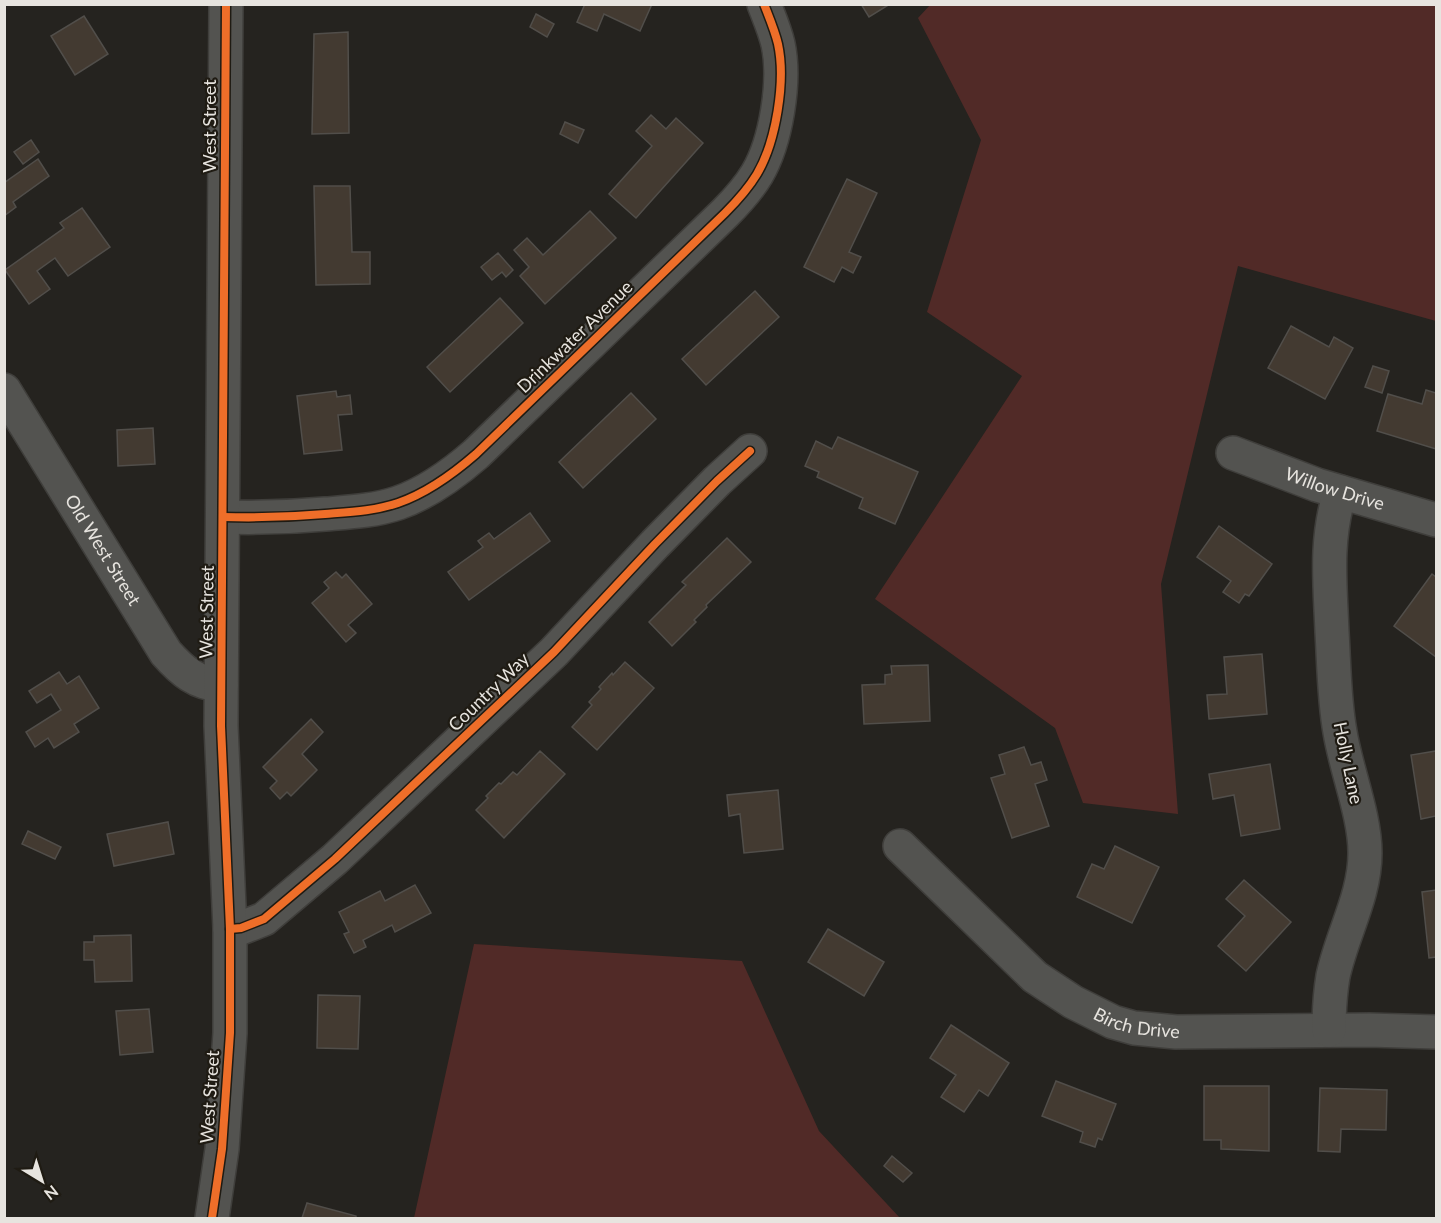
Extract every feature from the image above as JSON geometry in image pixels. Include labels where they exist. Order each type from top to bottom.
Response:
[{"type":"street","name":"West Street","points":[[212,1218],[227,1094],[230,1033],[230,929],[221,685],[226,4]]},
{"type":"street","name":"Drinkwater Avenue","points":[[223,517],[288,517],[364,511],[399,503],[448,477],[476,454],[748,188],[765,157],[779,101],[781,63],[778,43],[764,4]]},
{"type":"street","name":"Old West Street","points":[[4,390],[166,653],[193,678],[221,685]]},
{"type":"street","name":"Country Way","points":[[230,929],[241,928],[264,919],[335,859],[554,652],[655,544],[717,481],[750,452]]},
{"type":"street","name":"Willow Drive","points":[[1233,453],[1340,492],[1437,520]]},
{"type":"street","name":"Holly Lane","points":[[1329,1030],[1329,1009],[1334,974],[1362,884],[1365,850],[1336,708],[1329,550],[1330,531],[1340,492]]},
{"type":"street","name":"Birch Drive","points":[[900,846],[1035,977],[1093,1014],[1134,1028],[1156,1031],[1437,1032]]},
{"type":"shaded area","points":[[931,4],[1436,5],[1436,321],[1238,266],[1161,584],[1178,814],[1083,803],[1055,728],[875,599],[1022,376],[927,312],[981,140],[918,18]]},
{"type":"shaded area","points":[[474,944],[742,961],[819,1131],[900,1218],[414,1218]]},
{"type":"building","points":[[585,4],[652,4],[640,31],[604,14],[597,31],[577,22]]},
{"type":"building","points":[[861,4],[890,4],[869,17]]},
{"type":"building","points":[[536,14],[554,24],[547,37],[530,27]]},
{"type":"building","points":[[84,16],[108,54],[75,75],[51,36]]},
{"type":"building","points":[[348,32],[349,133],[312,134],[314,34]]},
{"type":"building","points":[[651,115],[666,129],[676,118],[703,143],[636,218],[609,194],[652,146],[636,131]]},
{"type":"building","points":[[565,122],[584,130],[578,143],[560,134]]},
{"type":"building","points":[[31,140],[39,152],[23,164],[14,152]]},
{"type":"building","points":[[38,159],[49,176],[13,202],[16,207],[4,216],[4,183]]},
{"type":"building","points":[[847,179],[877,193],[849,252],[861,257],[853,273],[842,267],[834,282],[804,267]]},
{"type":"building","points":[[314,186],[350,186],[352,252],[370,252],[370,284],[316,285]]},
{"type":"building","points":[[82,208],[110,247],[68,276],[55,258],[37,271],[50,289],[29,304],[5,270],[64,228],[60,223]]},
{"type":"building","points":[[590,211],[616,238],[545,304],[520,276],[529,267],[514,250],[527,238],[543,255]]},
{"type":"building","points":[[498,253],[513,270],[506,277],[502,272],[492,280],[481,267]]},
{"type":"building","points":[[755,291],[779,317],[706,385],[682,359]]},
{"type":"building","points":[[500,298],[523,323],[450,392],[427,367]]},
{"type":"building","points":[[1291,326],[1329,347],[1334,337],[1353,348],[1325,399],[1268,368]]},
{"type":"building","points":[[1373,366],[1389,371],[1382,393],[1365,387]]},
{"type":"building","points":[[1426,390],[1436,393],[1436,449],[1377,431],[1388,394],[1422,404]]},
{"type":"building","points":[[336,391],[337,397],[350,395],[352,414],[338,415],[342,450],[304,454],[297,396]]},
{"type":"building","points":[[631,393],[656,419],[583,488],[559,462]]},
{"type":"building","points":[[153,428],[155,464],[118,466],[117,430]]},
{"type":"building","points":[[838,437],[918,472],[895,524],[859,508],[863,498],[817,477],[819,472],[805,466],[816,441],[832,449]]},
{"type":"building","points":[[530,513],[550,541],[469,600],[448,572],[483,547],[478,541],[489,533],[494,539]]},
{"type":"building","points":[[1219,526],[1272,564],[1249,596],[1245,594],[1239,603],[1223,592],[1231,581],[1197,557]]},
{"type":"building","points":[[727,538],[751,562],[706,605],[707,607],[694,620],[696,622],[672,646],[649,622],[686,585],[682,582]]},
{"type":"building","points":[[336,572],[342,578],[346,574],[372,604],[348,625],[356,633],[346,642],[312,603],[329,588],[324,582]]},
{"type":"building","points":[[1432,574],[1436,577],[1436,657],[1394,626]]},
{"type":"building","points":[[1262,654],[1267,714],[1209,719],[1207,695],[1227,694],[1224,657]]},
{"type":"building","points":[[625,662],[654,688],[597,750],[572,727],[592,705],[589,702],[601,689],[599,687]]},
{"type":"building","points":[[928,665],[930,721],[864,724],[862,685],[885,684],[885,675],[892,674],[891,666]]},
{"type":"building","points":[[59,672],[67,684],[79,676],[99,708],[74,724],[79,732],[54,748],[48,738],[35,747],[26,732],[61,710],[51,694],[37,703],[29,691]]},
{"type":"building","points":[[311,719],[323,732],[302,754],[317,770],[291,796],[287,792],[280,799],[270,788],[277,781],[263,767]]},
{"type":"building","points":[[1024,747],[1031,765],[1041,762],[1047,780],[1035,784],[1049,826],[1012,838],[991,778],[1005,774],[999,755]]},
{"type":"building","points":[[540,751],[565,774],[504,838],[476,810],[499,783],[501,784],[513,772],[517,775]]},
{"type":"building","points":[[1436,751],[1436,816],[1421,819],[1411,755]]},
{"type":"building","points":[[1270,764],[1280,829],[1241,836],[1234,795],[1213,799],[1209,774]]},
{"type":"building","points":[[778,790],[783,849],[744,853],[740,814],[729,816],[727,795]]},
{"type":"building","points":[[168,822],[174,854],[114,866],[107,834]]},
{"type":"building","points":[[28,831],[61,847],[55,859],[22,844]]},
{"type":"building","points":[[1115,846],[1159,867],[1132,923],[1077,897],[1092,864],[1104,869]]},
{"type":"building","points":[[1244,880],[1291,922],[1246,971],[1218,946],[1245,916],[1226,899]]},
{"type":"building","points":[[415,885],[431,913],[395,932],[392,925],[363,940],[366,947],[354,953],[344,934],[349,932],[339,912],[380,891],[385,901]]},
{"type":"building","points":[[1436,890],[1436,957],[1429,958],[1422,892]]},
{"type":"building","points":[[828,929],[884,962],[864,996],[808,962]]},
{"type":"building","points":[[131,935],[132,981],[95,982],[94,960],[84,960],[84,942],[94,942],[94,936]]},
{"type":"building","points":[[318,995],[360,996],[358,1049],[317,1048]]},
{"type":"building","points":[[149,1009],[153,1052],[120,1055],[116,1011]]},
{"type":"building","points":[[951,1025],[1009,1063],[988,1096],[979,1090],[964,1112],[941,1097],[956,1075],[930,1058]]},
{"type":"building","points":[[1056,1081],[1116,1104],[1102,1140],[1098,1138],[1095,1147],[1080,1142],[1083,1132],[1042,1116]]},
{"type":"building","points":[[1204,1086],[1269,1086],[1269,1151],[1221,1149],[1221,1140],[1204,1140]]},
{"type":"building","points":[[1320,1088],[1387,1090],[1386,1130],[1341,1129],[1340,1152],[1318,1151]]},
{"type":"building","points":[[892,1156],[912,1173],[903,1182],[884,1166]]},
{"type":"building","points":[[307,1203],[356,1216],[356,1218],[302,1218]]},
{"type":"cycle path","points":[[212,1218],[222,1149],[230,1033],[230,929],[221,726],[226,4]]},
{"type":"cycle path","points":[[223,517],[312,515],[362,511],[389,506],[409,499],[429,488],[449,476],[476,454],[725,213],[754,179],[764,161],[774,129],[780,93],[778,44],[764,4]]},
{"type":"cycle path","points":[[230,929],[241,928],[264,919],[335,859],[554,652],[655,544],[750,451]]}]
